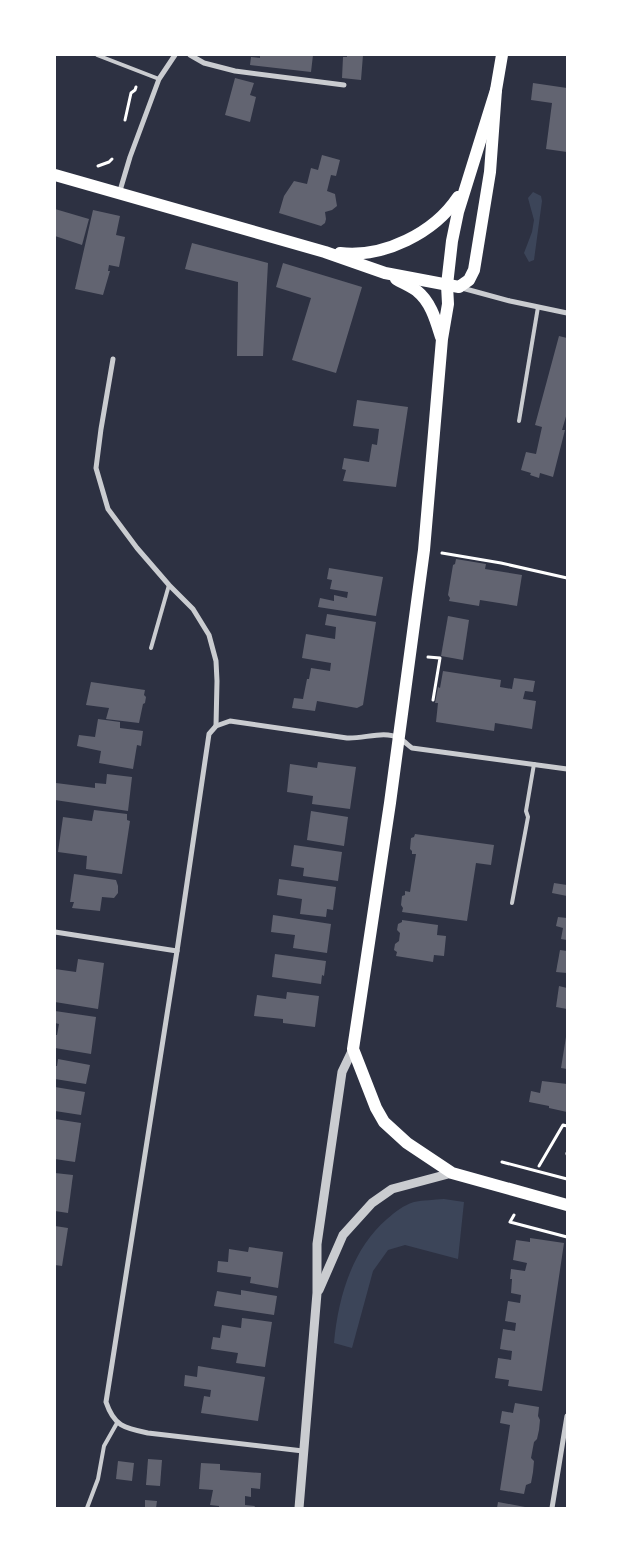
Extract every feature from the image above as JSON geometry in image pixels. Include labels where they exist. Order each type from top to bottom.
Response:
[{"type":"main road","points":[[55,175],[325,252],[385,273],[453,286],[469,280],[474,270],[490,172],[496,90],[502,55]]},
{"type":"main road","points":[[496,90],[466,184],[452,241],[453,286],[442,340],[424,550],[353,1049],[366,1086],[384,1122],[407,1143],[452,1173],[567,1205]]},
{"type":"main road","points":[[325,252],[347,254],[388,249],[431,226],[448,210],[466,184]]},
{"type":"main road","points":[[385,273],[417,291],[428,303],[442,340]]},
{"type":"street","points":[[119,194],[130,157],[159,79],[175,55]]},
{"type":"street","points":[[190,55],[204,63],[235,71],[344,85]]},
{"type":"street","points":[[453,286],[567,313]]},
{"type":"street","points":[[113,359],[96,468],[108,509],[137,548],[193,609],[209,635],[216,661],[216,726]]},
{"type":"street","points":[[303,1451],[148,1433],[127,1428],[117,1423],[109,1412],[106,1402],[178,951],[209,734],[216,726],[230,721],[347,738],[381,734],[398,738],[412,748],[567,769]]},
{"type":"street","points":[[55,932],[178,951]]},
{"type":"street","points":[[299,1508],[318,1294],[316,1244],[342,1072],[353,1049]]},
{"type":"street","points":[[318,1294],[343,1234],[372,1203],[392,1190],[452,1173]]},
{"type":"street","points":[[552,1508],[567,1416]]},
{"type":"lane","points":[[97,55],[159,79]]},
{"type":"lane","points":[[110,60],[112,55]]},
{"type":"lane","points":[[519,421],[538,307]]},
{"type":"lane","points":[[151,648],[169,585]]},
{"type":"lane","points":[[512,903],[528,817],[526,811],[534,764]]},
{"type":"lane","points":[[87,1508],[98,1479],[104,1446],[117,1423]]},
{"type":"path","points":[[123,126],[130,93],[135,90],[141,72]]},
{"type":"path","points":[[93,165],[102,166],[113,158]]},
{"type":"path","points":[[424,550],[501,563],[567,578]]},
{"type":"path","points":[[410,654],[440,658],[433,700]]},
{"type":"path","points":[[540,1166],[563,1125],[567,1126]]},
{"type":"path","points":[[502,1162],[567,1179]]},
{"type":"path","points":[[514,1215],[510,1222],[567,1237]]},
{"type":"shaded area","points":[[533,192],[541,196],[542,201],[534,260],[529,262],[524,253],[532,232],[534,220],[528,198]]},
{"type":"shaded area","points":[[444,1199],[464,1202],[458,1259],[405,1245],[388,1250],[373,1271],[352,1348],[334,1343],[339,1309],[349,1275],[356,1260],[375,1231],[390,1216],[407,1205],[417,1201]]},
{"type":"building","points":[[260,55],[313,55],[311,72],[250,65],[251,57],[260,58]]},
{"type":"building","points":[[347,55],[363,55],[361,80],[342,78],[343,57],[347,57]]},
{"type":"building","points":[[235,78],[254,83],[250,95],[256,97],[250,122],[225,115]]},
{"type":"building","points":[[533,83],[567,88],[567,152],[546,149],[552,103],[531,100]]},
{"type":"building","points":[[322,155],[340,160],[336,176],[331,175],[327,191],[335,194],[337,206],[325,212],[325,223],[321,226],[279,213],[284,196],[294,181],[307,184],[311,168],[318,170]]},
{"type":"building","points":[[55,209],[89,219],[82,245],[55,236]]},
{"type":"building","points":[[93,210],[120,216],[116,235],[125,237],[119,267],[109,265],[108,271],[110,271],[103,295],[75,289]]},
{"type":"building","points":[[192,243],[268,263],[263,356],[237,356],[238,282],[185,269]]},
{"type":"building","points":[[283,263],[362,287],[336,373],[292,360],[311,298],[276,287]]},
{"type":"building","points":[[559,336],[567,338],[567,413],[562,430],[565,430],[553,477],[540,473],[539,478],[521,470],[526,452],[536,454],[542,427],[535,425]]},
{"type":"building","points":[[357,400],[408,407],[396,487],[343,481],[346,470],[342,469],[344,458],[369,462],[372,444],[377,445],[379,429],[353,426]]},
{"type":"building","points":[[456,559],[486,564],[485,569],[522,575],[517,606],[480,600],[479,606],[449,601],[448,595],[453,565]]},
{"type":"building","points":[[329,568],[383,577],[376,616],[318,607],[320,598],[334,601],[334,595],[347,598],[348,592],[330,589],[332,580],[327,579]]},
{"type":"building","points":[[327,614],[376,622],[363,705],[357,708],[317,701],[315,711],[292,708],[294,698],[303,699],[311,668],[330,671],[331,663],[302,658],[306,634],[335,639],[336,627],[325,625]]},
{"type":"building","points":[[448,616],[469,620],[463,660],[441,656]]},
{"type":"building","points":[[443,671],[501,680],[500,687],[512,689],[514,678],[535,681],[533,692],[525,691],[523,699],[536,701],[532,729],[495,723],[494,731],[436,722],[438,703],[435,703]]},
{"type":"building","points":[[91,682],[145,690],[145,703],[143,704],[139,723],[106,719],[109,708],[86,705]]},
{"type":"building","points":[[98,719],[120,722],[120,728],[143,731],[141,746],[137,745],[133,769],[99,763],[101,751],[77,746],[79,735],[95,737]]},
{"type":"building","points":[[318,762],[356,767],[350,809],[312,804],[313,796],[287,792],[290,764],[317,768]]},
{"type":"building","points":[[107,774],[132,777],[128,811],[55,800],[56,783],[95,788],[95,783],[106,784]]},
{"type":"building","points":[[94,810],[127,814],[127,820],[130,821],[122,874],[86,869],[87,856],[58,852],[63,817],[92,821]]},
{"type":"building","points":[[311,811],[348,817],[344,846],[307,840]]},
{"type":"building","points":[[415,834],[494,845],[491,865],[476,863],[467,921],[402,912],[402,896],[405,895],[405,891],[410,892],[416,854],[412,854],[410,849],[411,838]]},
{"type":"building","points":[[294,845],[342,852],[338,881],[303,876],[304,868],[291,866]]},
{"type":"building","points":[[74,874],[116,880],[118,893],[114,898],[102,897],[100,911],[72,908],[74,902],[70,902]]},
{"type":"building","points":[[279,879],[336,887],[333,910],[327,909],[326,917],[300,914],[302,899],[277,895]]},
{"type":"building","points":[[554,883],[567,885],[567,896],[552,893]]},
{"type":"building","points":[[273,915],[331,924],[327,953],[293,948],[295,935],[271,932]]},
{"type":"building","points":[[558,917],[567,918],[567,940],[561,939],[563,928],[556,926]]},
{"type":"building","points":[[402,920],[438,925],[437,935],[446,936],[444,956],[434,955],[433,962],[396,956],[395,944],[399,941],[400,933],[397,930],[398,924]]},
{"type":"building","points":[[560,950],[567,951],[567,973],[556,972]]},
{"type":"building","points":[[275,954],[326,961],[321,984],[272,977]]},
{"type":"building","points":[[78,959],[104,963],[98,1009],[55,1002],[55,969],[76,972]]},
{"type":"building","points":[[559,986],[567,988],[567,1009],[556,1007]]},
{"type":"building","points":[[287,992],[319,996],[315,1027],[283,1023],[283,1019],[254,1016],[257,995],[286,999]]},
{"type":"building","points":[[55,1011],[96,1017],[91,1054],[55,1048],[55,1035],[57,1035],[59,1024],[55,1023]]},
{"type":"building","points":[[567,1037],[567,1069],[561,1068]]},
{"type":"building","points":[[58,1059],[90,1065],[86,1084],[55,1079],[55,1066],[57,1066]]},
{"type":"building","points":[[542,1081],[567,1084],[567,1112],[529,1102],[531,1091],[540,1093]]},
{"type":"building","points":[[55,1087],[85,1092],[81,1115],[55,1111]]},
{"type":"building","points":[[55,1119],[81,1123],[75,1162],[55,1159]]},
{"type":"building","points":[[55,1173],[73,1175],[68,1213],[55,1211]]},
{"type":"building","points":[[55,1226],[68,1228],[62,1266],[55,1265]]},
{"type":"building","points":[[530,1238],[564,1243],[542,1391],[508,1386],[509,1380],[495,1378],[498,1358],[511,1360],[512,1351],[500,1349],[503,1329],[515,1331],[516,1323],[505,1321],[508,1301],[520,1303],[521,1295],[511,1293],[511,1269],[525,1271],[527,1263],[513,1260],[516,1240],[530,1242]]},
{"type":"building","points":[[249,1247],[283,1252],[278,1288],[250,1283],[251,1277],[217,1272],[218,1261],[228,1262],[229,1249],[248,1252]]},
{"type":"building","points":[[241,1290],[277,1296],[274,1315],[214,1306],[217,1291],[241,1295]]},
{"type":"building","points":[[242,1318],[272,1322],[265,1367],[236,1363],[238,1353],[211,1349],[213,1337],[220,1338],[222,1325],[241,1328]]},
{"type":"building","points":[[198,1366],[265,1377],[258,1421],[201,1413],[204,1396],[210,1397],[211,1390],[184,1386],[185,1375],[197,1377]]},
{"type":"building","points":[[515,1403],[539,1407],[539,1430],[537,1439],[534,1442],[531,1458],[534,1461],[533,1472],[531,1483],[526,1485],[524,1494],[500,1490],[510,1425],[500,1423],[502,1411],[513,1413]]},
{"type":"building","points":[[148,1459],[162,1460],[160,1486],[146,1485]]},
{"type":"building","points":[[118,1461],[134,1463],[132,1481],[116,1479]]},
{"type":"building","points":[[201,1463],[220,1464],[220,1470],[261,1473],[260,1489],[251,1488],[251,1497],[245,1496],[245,1505],[255,1506],[254,1508],[219,1508],[219,1506],[210,1505],[213,1490],[199,1489]]},
{"type":"building","points":[[145,1500],[157,1501],[156,1508],[145,1508]]},
{"type":"building","points":[[498,1502],[525,1507],[525,1508],[497,1508]]}]
